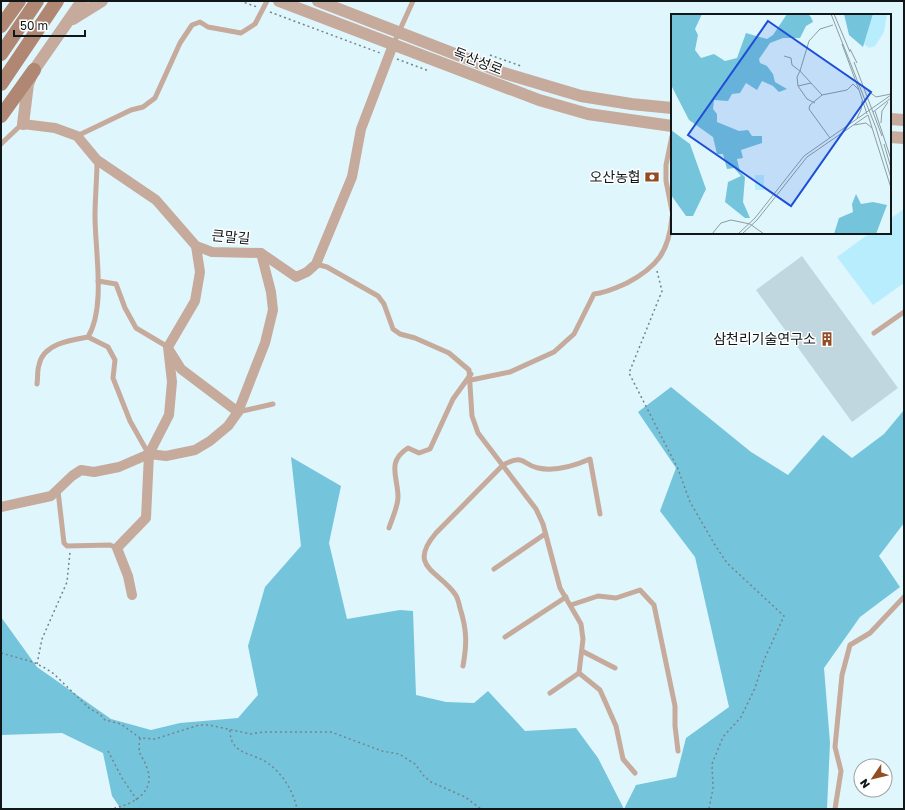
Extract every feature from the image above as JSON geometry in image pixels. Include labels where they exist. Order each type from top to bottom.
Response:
[{"type":"main road","points":[[2,24],[7,1]]},
{"type":"main road","points":[[2,24],[19,1]]},
{"type":"main road","points":[[1,54],[37,1]]},
{"type":"main road","points":[[1,84],[57,1]]},
{"type":"main road","points":[[1,116],[34,70]]},
{"type":"street","points":[[23,124],[28,84],[34,70],[82,1]]},
{"type":"street","points":[[69,21],[102,1]]},
{"type":"street","name":"독산성로","points":[[279,1],[539,100],[588,114],[671,126]]},
{"type":"street","name":"독산성로","points":[[318,1],[504,73],[581,96],[631,104],[671,108]]},
{"type":"street","points":[[316,264],[352,177],[361,129],[393,44]]},
{"type":"street","points":[[891,119],[904,120]]},
{"type":"street","name":"큰말길","points":[[23,124],[55,128],[77,136],[98,160],[156,200],[196,246],[212,252],[261,253],[296,276],[307,272],[316,264]]},
{"type":"street","points":[[891,137],[904,138]]},
{"type":"street","points":[[132,596],[128,576],[117,548],[146,518],[149,454],[169,415],[172,382],[168,347],[195,301],[200,272],[196,246]]},
{"type":"street","points":[[1,507],[51,496],[72,476],[81,470],[94,472],[119,467],[149,454],[166,456],[195,450],[210,441],[228,426],[238,412],[265,343],[273,310],[271,292],[261,253]]},
{"type":"street","points":[[168,347],[181,369],[238,412]]},
{"type":"lane","points":[[77,136],[131,110],[143,107],[155,98],[180,43],[192,25],[200,22],[208,27],[241,33],[255,24],[267,1]]},
{"type":"lane","points":[[393,44],[413,1]]},
{"type":"lane","points":[[1,144],[23,124]]},
{"type":"lane","points":[[671,141],[666,165],[666,176],[671,205]]},
{"type":"lane","points":[[88,337],[93,329],[98,281],[95,216],[98,160]]},
{"type":"lane","points":[[389,528],[398,498],[394,466],[398,458],[402,452],[408,448],[420,453],[430,449],[453,399],[471,377],[510,372],[554,352],[574,334],[594,294],[602,294],[645,274],[655,264],[666,247],[671,230]]},
{"type":"lane","points":[[316,264],[327,267],[378,296],[384,304],[393,329],[400,334],[415,338],[449,353],[470,370],[472,416],[478,433],[536,509],[543,524],[557,580],[581,624],[584,639],[579,673],[550,693]]},
{"type":"lane","points":[[98,281],[116,284],[125,308],[136,328],[168,347]]},
{"type":"lane","points":[[874,333],[904,312]]},
{"type":"lane","points":[[38,384],[39,365],[43,354],[58,344],[88,337],[108,346],[115,360],[113,378],[130,421],[149,454]]},
{"type":"lane","points":[[238,412],[273,404]]},
{"type":"lane","points":[[463,666],[467,643],[465,621],[456,594],[427,566],[424,559],[429,542],[503,465],[513,460],[524,460],[537,468],[556,469],[576,465],[590,459],[600,514]]},
{"type":"lane","points":[[58,490],[64,542],[67,546],[110,545],[117,548]]},
{"type":"lane","points":[[494,569],[545,534]]},
{"type":"lane","points":[[571,605],[598,596],[616,598],[640,590],[654,605],[675,706],[675,726],[678,751]]},
{"type":"lane","points":[[505,637],[566,597]]},
{"type":"lane","points":[[835,809],[841,771],[835,747],[842,675],[850,645],[870,634],[904,597]]},
{"type":"lane","points":[[582,651],[615,668]]},
{"type":"lane","points":[[579,673],[600,690],[616,726],[623,759],[635,773]]},
{"type":"path","points":[[486,54],[521,66]]},
{"type":"path","points":[[655,264],[662,291],[629,373],[678,469],[690,502],[715,545],[727,563],[784,616],[764,660],[755,688],[741,717],[723,737],[712,764],[713,788],[709,809]]},
{"type":"path","points":[[37,664],[42,639],[68,582],[68,562],[73,546]]},
{"type":"path","points":[[1,653],[37,664],[54,674],[90,709],[100,714],[105,720],[121,724],[140,738],[155,739],[199,725],[209,725],[251,734],[263,732],[331,732],[382,751],[400,754],[415,764],[424,776],[431,782],[465,797],[481,809]]},
{"type":"path","points":[[230,730],[231,741],[239,751],[264,761],[273,768],[289,787],[294,796],[297,809]]},
{"type":"path","points":[[115,809],[137,800],[146,788],[149,775],[147,766],[139,755],[140,738]]},
{"type":"path","points":[[108,751],[122,778],[137,800]]},
{"type":"shaded area","points":[[904,209],[904,283],[873,305],[837,257],[869,234],[891,234],[891,218]]},
{"type":"shaded area","points":[[671,387],[751,452],[788,475],[823,435],[852,458],[884,434],[904,410],[904,523],[879,556],[900,587],[860,617],[824,668],[830,743],[827,809],[624,809],[636,785],[676,777],[686,738],[729,707],[695,557],[660,511],[676,468],[638,412]]},
{"type":"shaded area","points":[[291,457],[341,486],[329,543],[347,619],[400,610],[413,611],[416,695],[446,702],[474,703],[488,691],[525,731],[576,728],[598,758],[624,809],[121,809],[112,796],[103,753],[62,733],[1,735],[1,617],[37,667],[111,719],[151,730],[180,723],[238,718],[258,695],[248,646],[265,587],[301,546]]},
{"type":"building","name":"삼천리기술연구소","points":[[802,256],[898,388],[852,422],[756,290]]},
{"type":"place","name":"오산농협","points":[[652,177]]},
{"type":"place","name":"삼천리기술연구소","points":[[827,339]]}]
